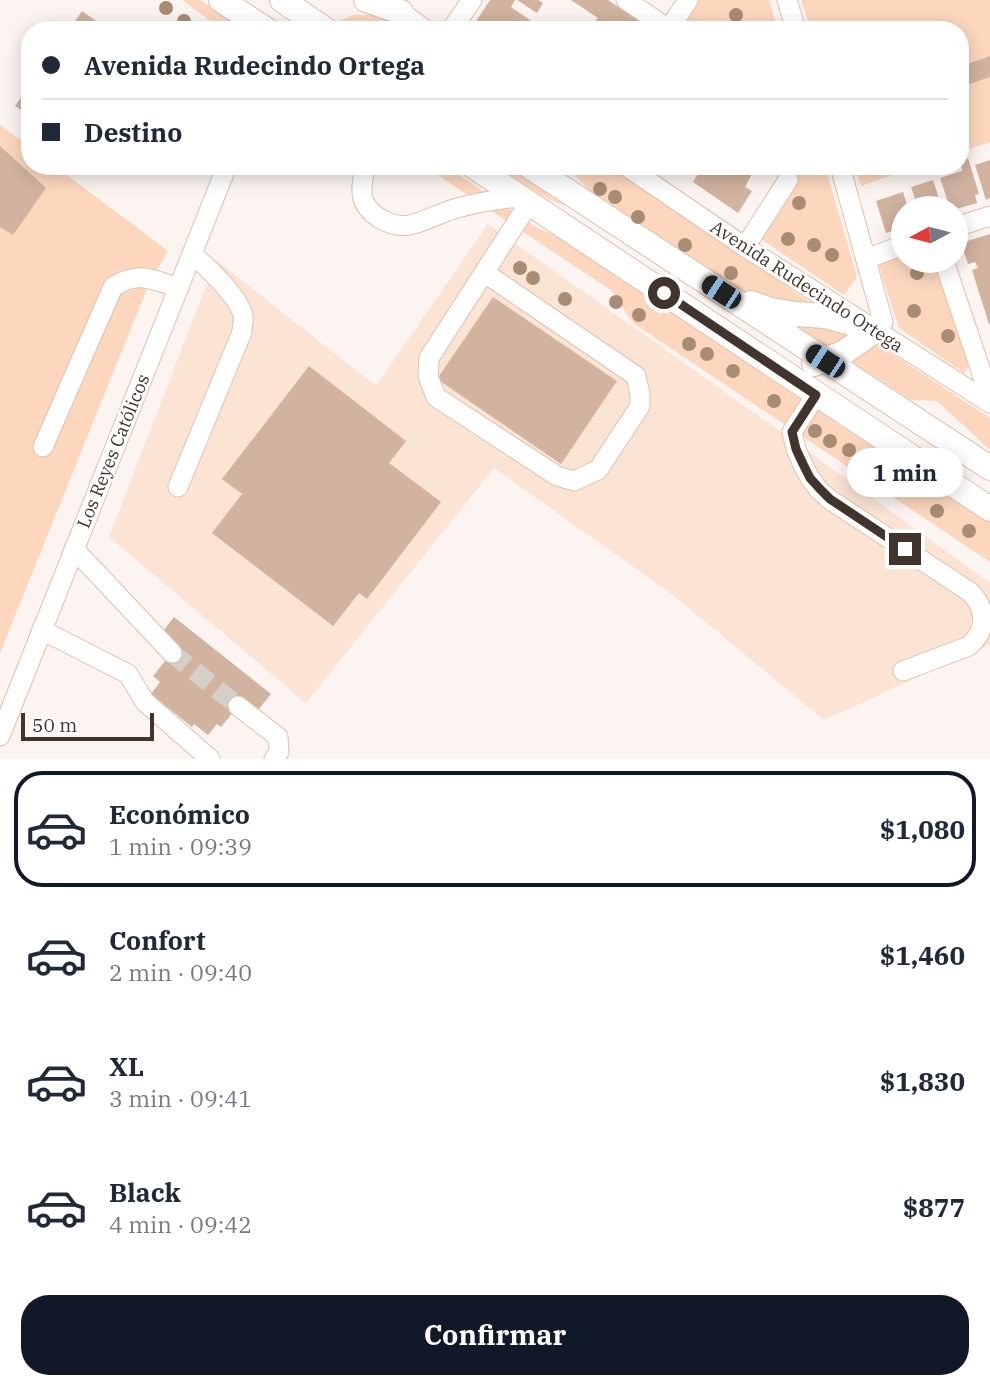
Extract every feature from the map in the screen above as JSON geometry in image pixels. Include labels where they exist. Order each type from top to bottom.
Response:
[{"type":"main road","points":[[221,0],[253,21]]},
{"type":"main road","points":[[366,0],[391,6]]},
{"type":"main road","points":[[282,21],[286,2],[313,21]]},
{"type":"main road","points":[[486,175],[990,509]]},
{"type":"main road","points":[[542,175],[990,468]]},
{"type":"main road","points":[[558,175],[578,199]]},
{"type":"main road","points":[[721,292],[771,310],[825,316],[876,330]]},
{"type":"main road","points":[[771,364],[793,367],[825,361],[844,353],[876,330]]},
{"type":"street","points":[[457,21],[472,0]]},
{"type":"street","points":[[626,0],[658,21]]},
{"type":"street","points":[[675,21],[688,0]]},
{"type":"street","points":[[787,0],[793,21]]},
{"type":"street","points":[[391,6],[413,21]]},
{"type":"street","name":"Los Reyes Católicos","points":[[0,736],[223,175]]},
{"type":"street","points":[[364,175],[362,188],[364,204],[368,211],[393,225],[411,225],[462,206],[524,200]]},
{"type":"street","name":"Avenida Rudecindo Ortega","points":[[639,175],[745,247],[990,400]]},
{"type":"street","points":[[842,175],[883,322],[876,330]]},
{"type":"street","points":[[745,247],[788,180]]},
{"type":"street","points":[[485,273],[636,376],[640,406],[598,470],[586,477],[574,481],[557,477],[436,397],[428,376],[429,358],[485,273],[524,200]]},
{"type":"street","points":[[968,223],[990,216]]},
{"type":"street","points":[[866,259],[891,250]]},
{"type":"street","points":[[178,487],[242,332],[243,316],[226,288],[192,254]]},
{"type":"street","points":[[948,273],[990,400]]},
{"type":"street","points":[[43,447],[113,286],[138,276],[179,288]]},
{"type":"street","points":[[816,395],[792,432],[796,449],[810,478],[830,499],[970,592],[980,605],[982,629],[969,646],[903,671]]},
{"type":"street","points":[[74,549],[172,653]]},
{"type":"street","points":[[42,630],[128,674],[145,702],[210,759]]},
{"type":"street","points":[[238,706],[278,737],[279,752],[274,759]]},
{"type":"shaded area","points":[[182,0],[200,0],[232,21],[211,21]]},
{"type":"shaded area","points":[[692,0],[769,0],[775,21],[679,21]]},
{"type":"shaded area","points":[[801,0],[990,0],[990,142],[969,149],[969,21],[808,21]]},
{"type":"shaded area","points":[[387,14],[398,21],[340,21],[353,15]]},
{"type":"shaded area","points":[[0,125],[21,140],[21,175],[67,175],[168,251],[151,279],[0,653]]},
{"type":"shaded area","points":[[438,175],[459,175],[539,229],[558,236],[990,520],[990,562],[633,323],[612,291]]},
{"type":"shaded area","points":[[510,175],[529,175],[586,213],[548,199]]},
{"type":"shaded area","points":[[575,175],[627,175],[832,318],[871,340],[990,418],[990,450],[937,401],[911,400],[596,197]]},
{"type":"shaded area","points":[[792,175],[828,175],[857,277],[844,295],[761,239],[799,181]]},
{"type":"shaded area","points":[[858,175],[893,175],[861,186]]},
{"type":"shaded area","points":[[488,224],[990,583],[990,644],[824,720],[673,595],[494,468],[306,703],[109,537],[216,260],[376,386]]},
{"type":"shaded area","points":[[891,258],[891,273],[942,273],[972,361],[964,373],[899,328],[878,263]]},
{"type":"building","points":[[490,0],[515,0],[511,7],[531,21],[476,21]]},
{"type":"building","points":[[517,0],[538,0],[543,3],[537,13]]},
{"type":"building","points":[[571,0],[608,0],[638,21],[596,21],[598,18]]},
{"type":"building","points":[[82,11],[96,21],[75,21]]},
{"type":"building","points":[[990,56],[990,77],[969,84],[969,63]]},
{"type":"building","points":[[21,98],[21,110],[15,106]]},
{"type":"building","points":[[0,146],[21,165],[21,175],[32,175],[46,188],[13,235],[0,227]]},
{"type":"building","points":[[990,160],[990,198],[986,200],[975,165]]},
{"type":"building","points":[[969,161],[979,194],[975,195],[977,203],[968,206],[968,196],[946,196],[940,178],[969,175]]},
{"type":"building","points":[[697,175],[751,175],[745,187],[752,191],[738,213],[693,182]]},
{"type":"building","points":[[933,180],[938,196],[914,196],[911,187]]},
{"type":"building","points":[[891,196],[891,232],[886,233],[876,201]]},
{"type":"building","points":[[990,234],[990,324],[972,270],[978,268],[975,262],[968,264],[968,241]]},
{"type":"building","points":[[493,297],[617,381],[561,464],[437,379]]},
{"type":"building","points":[[309,366],[406,441],[389,463],[441,502],[367,599],[359,593],[333,626],[212,533],[242,494],[222,479]]},
{"type":"building","points":[[174,617],[271,694],[258,710],[244,699],[221,727],[217,724],[208,735],[194,724],[192,727],[151,694],[160,682],[153,676],[177,646],[161,634]]},
{"type":"tunnel","points":[[172,653],[238,706]]},
{"type":"route","points":[[664,293],[816,395],[792,432],[796,449],[810,478],[830,499],[905,549]]}]
